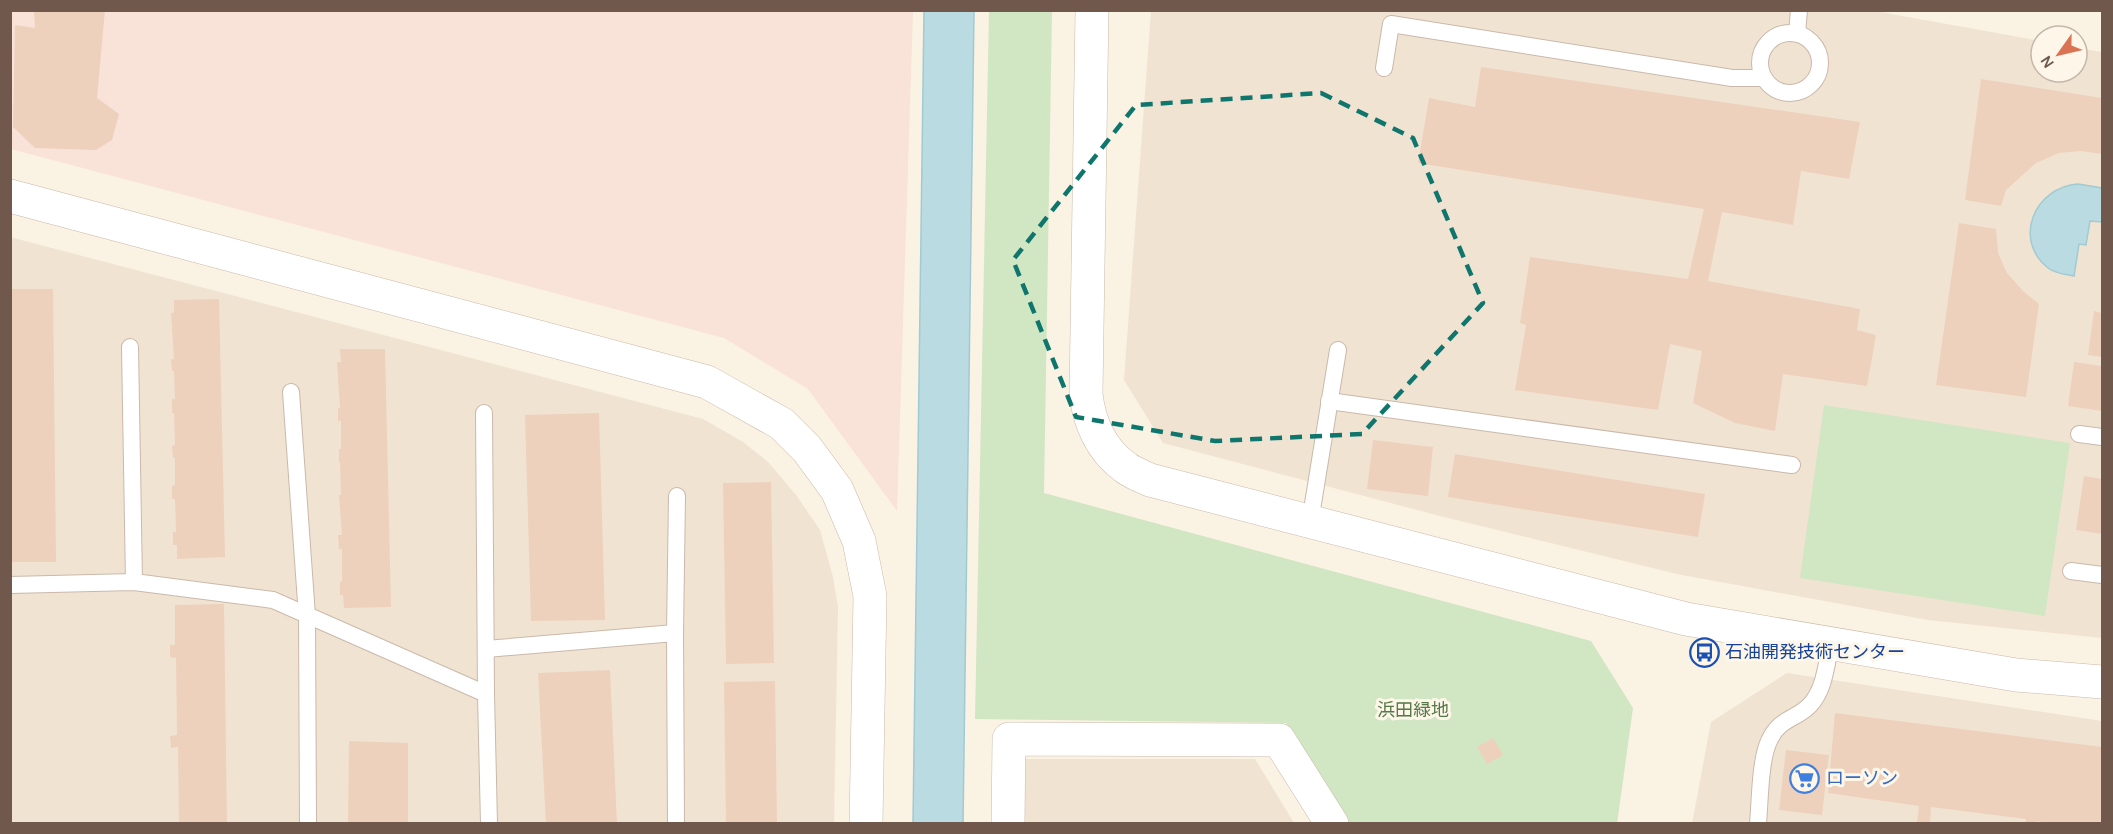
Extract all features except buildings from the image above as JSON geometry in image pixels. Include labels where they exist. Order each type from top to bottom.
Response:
[{"type":"street","points":[[1092,10],[1086,394],[1089,415],[1103,446],[1124,467],[1150,480],[1686,619],[2016,675],[2103,682]]},
{"type":"street","points":[[10,196],[707,382],[782,423],[807,449],[837,490],[859,541],[870,596],[866,824]]},
{"type":"street","points":[[1008,824],[1009,739],[1279,740],[1332,824]]},
{"type":"lane","points":[[1797,33],[1799,10]]},
{"type":"lane","points":[[1384,68],[1391,24],[1732,78],[1764,78]]},
{"type":"lane","points":[[1797,33],[1806,37],[1819,52],[1819,72],[1815,81],[1808,88],[1789,93],[1779,91],[1770,86],[1764,78],[1760,58],[1763,49],[1777,35],[1797,33]]},
{"type":"lane","points":[[130,347],[134,582]]},
{"type":"lane","points":[[1310,522],[1338,350]]},
{"type":"lane","points":[[291,392],[307,616],[308,824]]},
{"type":"lane","points":[[1329,401],[1792,465]]},
{"type":"lane","points":[[484,413],[489,824]]},
{"type":"lane","points":[[2079,434],[2103,437]]},
{"type":"lane","points":[[676,824],[677,496]]},
{"type":"lane","points":[[2071,571],[2103,575]]},
{"type":"lane","points":[[10,585],[134,582],[273,600],[486,694]]},
{"type":"lane","points":[[486,649],[675,633]]},
{"type":"lane","points":[[1758,824],[1768,741],[1780,723],[1809,706],[1820,691],[1831,644]]},
{"type":"highlighted area","points":[[1321,93],[1413,138],[1483,303],[1362,434],[1215,441],[1076,417],[1013,260],[1136,105]]},
{"type":"shaded area","points":[[1869,10],[2029,39],[2029,84],[2089,84],[2089,50],[2102,52],[2102,638],[1928,620],[1677,574],[1440,516],[1163,443],[1124,380],[1151,11]]},
{"type":"shaded area","points":[[10,11],[913,11],[897,511],[808,389],[724,338],[11,149]]},
{"type":"shaded area","points":[[10,237],[703,419],[743,442],[768,462],[796,495],[820,530],[833,577],[838,607],[834,823],[11,823]]},
{"type":"shaded area","points":[[1787,673],[2102,721],[2102,823],[1692,824],[1711,722]]},
{"type":"shaded area","points":[[1023,759],[1255,759],[1294,823],[1023,824]]},
{"type":"green space","name":"浜田緑地","points":[[989,11],[1052,11],[1044,493],[1591,641],[1633,708],[1617,824],[1350,823],[1286,723],[975,719]]},
{"type":"green space","points":[[1824,405],[2070,443],[2045,616],[1800,578]]},
{"type":"water","points":[[924,11],[974,11],[963,824],[913,823]]},
{"type":"water","points":[[2078,184],[2102,188],[2102,222],[2090,221],[2086,245],[2079,244],[2074,276],[2057,273],[2048,268],[2037,256],[2031,243],[2030,229],[2033,216],[2050,194],[2063,187]]},
{"type":"place","name":"石油開発技術センター","points":[[1704,652]]},
{"type":"place","name":"ローソン","points":[[1805,778]]}]
